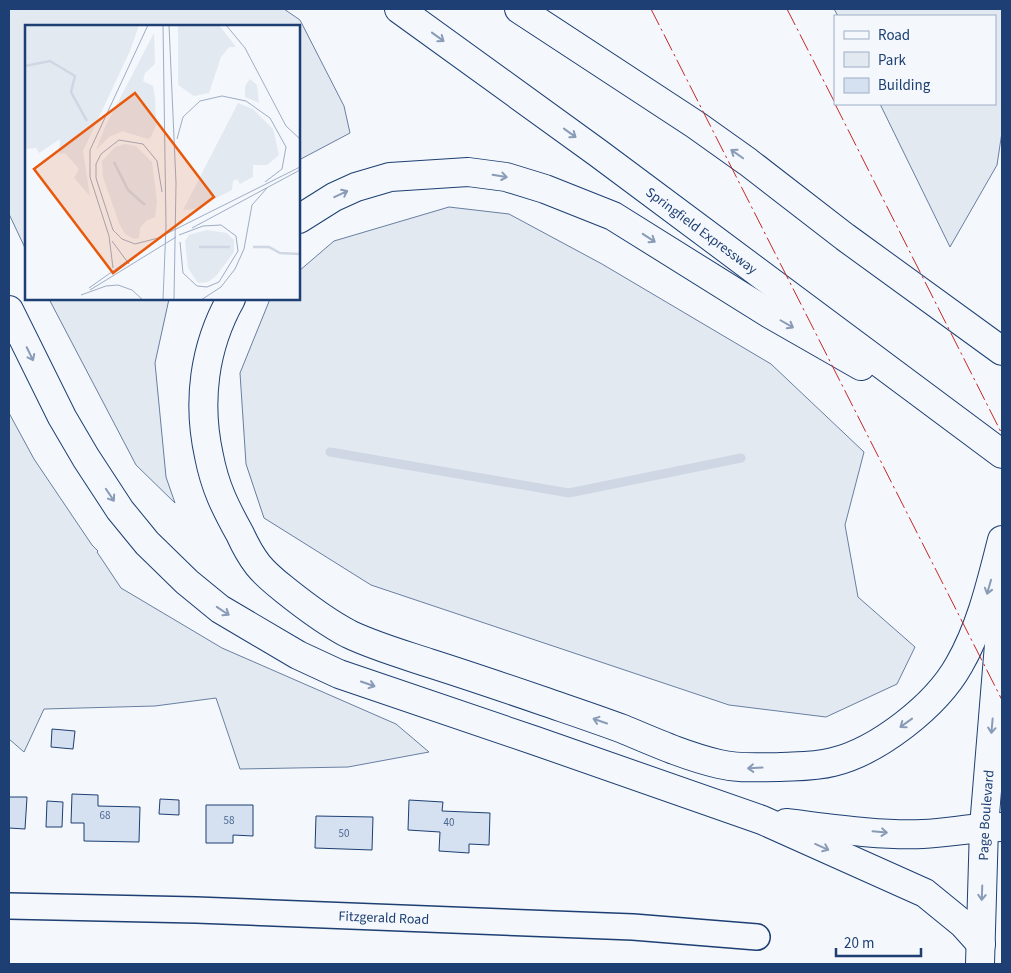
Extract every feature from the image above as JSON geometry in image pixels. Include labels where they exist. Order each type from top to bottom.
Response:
[{"type":"main road","name":"Springfield Expressway","points":[[399,9],[598,153],[1002,454]]},
{"type":"main road","points":[[519,9],[666,106],[768,177],[845,237],[995,335]]},
{"type":"main road","points":[[547,9],[666,106]]},
{"type":"main road","points":[[300,218],[334,197],[356,187],[390,177],[468,172],[506,177],[526,182],[613,216],[770,314],[965,425]]},
{"type":"main road","points":[[230,300],[217,325],[208,360],[203,396],[204,431],[213,478],[218,493],[251,554],[267,575],[323,618],[366,641],[619,728],[685,754],[738,768],[812,766],[833,762],[853,755],[892,732],[935,699],[959,666],[972,641],[981,617],[1002,540]]},
{"type":"main road","points":[[9,310],[62,417],[120,510],[147,543],[187,582],[220,608],[298,655],[338,674],[762,820],[924,893],[964,924],[980,954]]},
{"type":"main road","name":"Page Boulevard","points":[[980,954],[993,827],[1002,608]]},
{"type":"main road","points":[[762,820],[900,834],[993,827]]},
{"type":"street","name":"Fitzgerald Road","points":[[9,906],[216,911],[623,927],[757,937]]},
{"type":"green space","points":[[9,9],[284,9],[300,20],[344,106],[350,133],[300,159],[300,25],[25,25],[25,248],[9,214]]},
{"type":"green space","points":[[834,9],[1002,9],[1002,132],[997,165],[950,247],[880,105],[996,105],[996,15],[837,15]]},
{"type":"green space","points":[[449,207],[509,214],[602,264],[771,364],[864,452],[845,525],[858,597],[915,647],[897,684],[826,717],[729,705],[371,585],[264,518],[246,464],[240,373],[270,300],[300,300],[300,270],[334,241]]},
{"type":"green space","points":[[50,300],[169,300],[155,363],[166,477],[175,503],[136,465]]},
{"type":"green space","points":[[9,413],[34,459],[98,551],[121,588],[222,648],[396,724],[429,752],[348,767],[240,769],[216,698],[155,706],[44,709],[24,752],[9,739]]},
{"type":"building","points":[[52,729],[75,731],[73,749],[51,747]]},
{"type":"building","points":[[72,794],[98,795],[98,806],[140,807],[139,842],[84,841],[84,823],[71,823]]},
{"type":"building","points":[[9,797],[27,797],[25,829],[9,828]]},
{"type":"building","points":[[160,799],[179,800],[179,815],[159,814]]},
{"type":"building","points":[[409,800],[443,802],[442,811],[490,813],[489,845],[469,844],[469,853],[439,851],[440,832],[408,830]]},
{"type":"building","points":[[47,801],[63,802],[62,827],[46,827]]},
{"type":"building","points":[[206,805],[253,805],[253,836],[233,835],[233,843],[206,843]]},
{"type":"building","points":[[316,816],[373,817],[372,850],[315,848]]},
{"type":"waterway","points":[[330,452],[569,493],[741,458]]},
{"type":"power","points":[[651,9],[1002,700]]},
{"type":"power","points":[[787,9],[834,101]]},
{"type":"power","points":[[836,105],[1002,434]]}]
